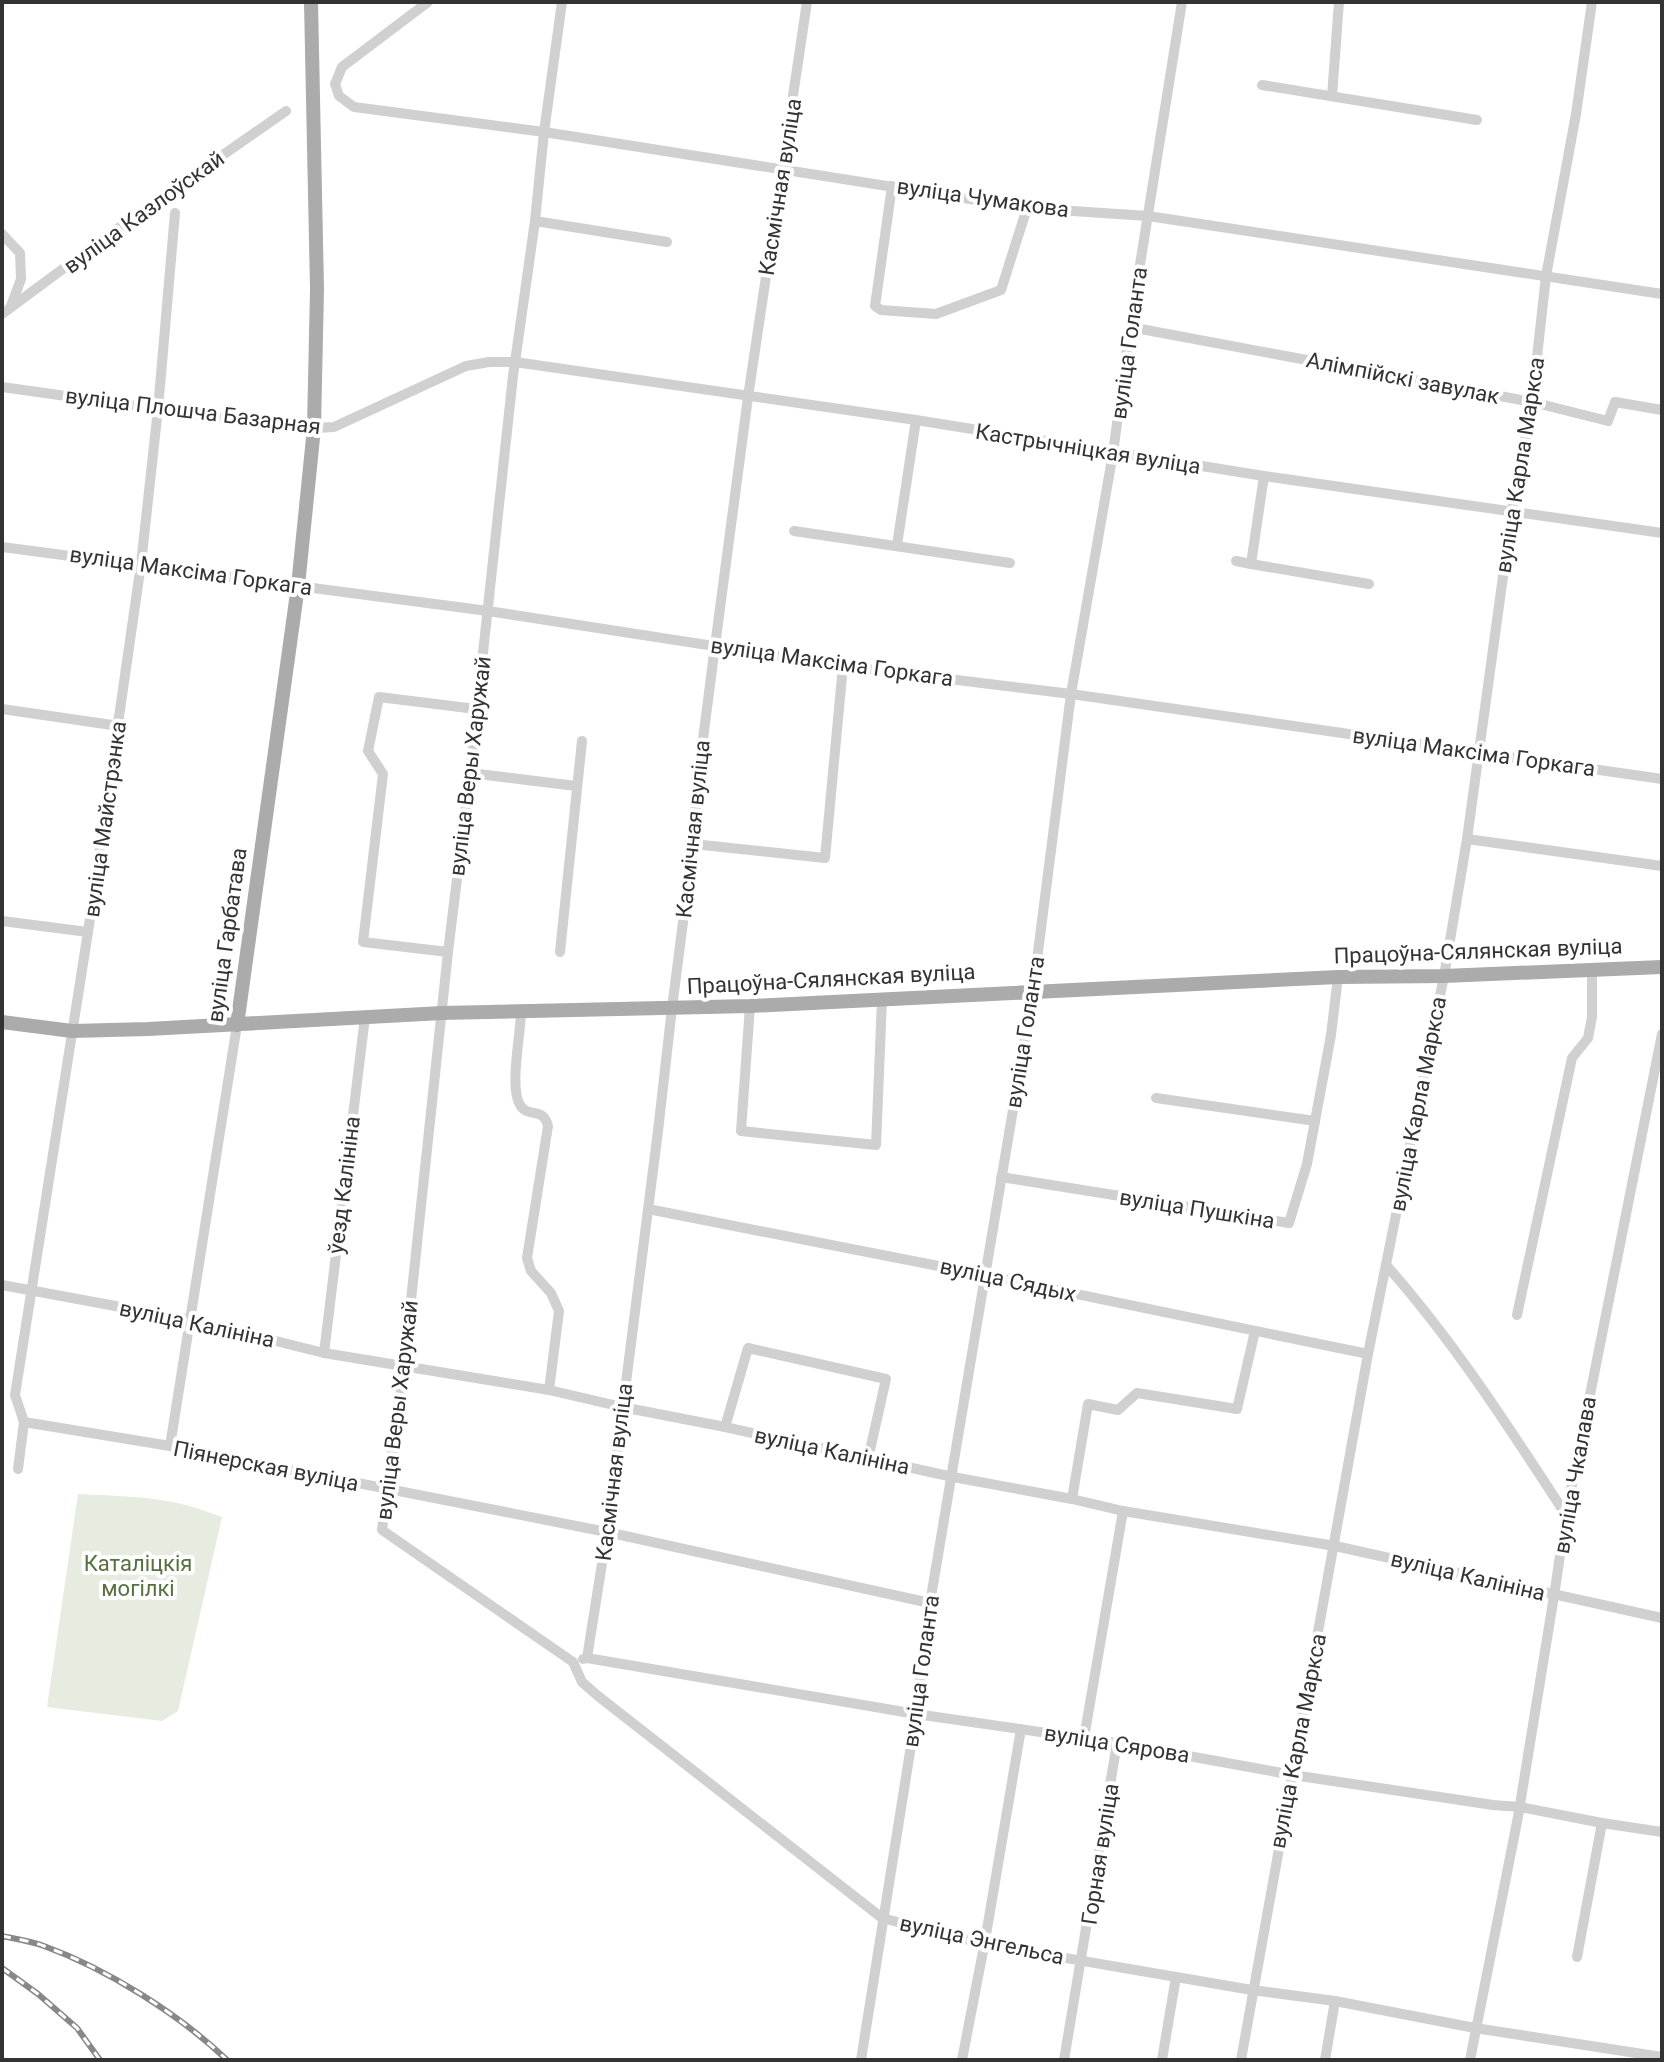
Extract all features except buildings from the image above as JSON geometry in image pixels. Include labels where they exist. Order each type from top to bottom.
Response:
[{"type":"main road","name":"вуліца Гарбатава","points":[[237,1025],[298,586],[314,428],[317,289],[311,2]]},
{"type":"main road","name":"Працоўна-Сялянская вуліца","points":[[2,1022],[72,1031],[442,1013],[750,1006],[1338,977],[1662,967]]},
{"type":"street","name":"вуліца Чумакова","points":[[428,2],[342,67],[335,84],[339,96],[354,107],[544,132],[1027,208],[1148,216],[1662,294]]},
{"type":"street","name":"вуліца Веры Харужай","points":[[382,1530],[404,1366],[515,362],[562,2]]},
{"type":"street","name":"Касмічная вуліца","points":[[587,1658],[607,1532],[693,844],[699,770],[748,397],[807,2]]},
{"type":"street","name":"вуліца Голанта","points":[[861,2060],[916,1714],[930,1603],[1033,991],[1071,694],[1113,453],[1182,2]]},
{"type":"street","points":[[1332,96],[1339,2]]},
{"type":"street","name":"вуліца Карла Маркса","points":[[1241,2060],[1368,1354],[1444,976],[1467,839],[1512,511],[1532,402],[1546,276],[1576,114],[1592,2]]},
{"type":"street","points":[[1262,85],[1477,120]]},
{"type":"street","name":"вуліца Казлоўскай","points":[[6,311],[286,111]]},
{"type":"street","points":[[892,186],[875,306],[881,310],[936,314],[1001,290],[1027,208]]},
{"type":"street","name":"вуліца Майстрэнка","points":[[18,1469],[24,1422],[15,1395],[88,932],[141,564],[175,213]]},
{"type":"street","points":[[535,221],[667,242]]},
{"type":"street","points":[[2,234],[20,253],[21,279],[6,311]]},
{"type":"street","name":"Алімпійскі завулак","points":[[1130,327],[1532,402],[1608,421],[1615,402],[1662,410]]},
{"type":"street","name":"вуліца Плошча Базарная","points":[[2,387],[301,429],[334,427],[466,366],[515,362]]},
{"type":"street","name":"Кастрычніцкая вуліца","points":[[515,362],[1662,533]]},
{"type":"street","points":[[897,545],[916,420]]},
{"type":"street","points":[[1251,564],[1264,476]]},
{"type":"street","points":[[794,531],[1010,563]]},
{"type":"street","name":"вуліца Максіма Горкага","points":[[2,547],[488,611],[843,666],[1071,694],[1662,779]]},
{"type":"street","points":[[1236,561],[1369,584]]},
{"type":"street","points":[[693,844],[825,858],[843,666]]},
{"type":"street","points":[[448,952],[363,942],[383,774],[368,751],[379,697],[476,709]]},
{"type":"street","points":[[2,709],[119,726]]},
{"type":"street","points":[[560,952],[582,741]]},
{"type":"street","points":[[470,773],[576,786]]},
{"type":"street","points":[[1467,839],[1662,866]]},
{"type":"street","points":[[2,921],[88,932]]},
{"type":"street","points":[[1517,1315],[1572,1058],[1588,1038],[1592,1017],[1592,969]]},
{"type":"street","name":"вуліца Пушкіна","points":[[1001,1177],[1289,1223],[1307,1164],[1331,1035],[1338,977]]},
{"type":"street","points":[[750,1006],[741,1131],[876,1145],[882,1000]]},
{"type":"street","points":[[521,1011],[516,1095],[521,1107],[528,1112],[542,1114],[548,1126],[527,1258],[531,1271],[551,1293],[559,1311],[549,1390]]},
{"type":"street","name":"ўезд Калініна","points":[[324,1353],[365,1017]]},
{"type":"street","name":"вуліца Гарбатава","points":[[170,1446],[237,1025]]},
{"type":"street","name":"вуліца Чкалава","points":[[1470,2060],[1520,1807],[1566,1515],[1662,1034]]},
{"type":"street","points":[[1156,1098],[1315,1121]]},
{"type":"street","name":"вуліца Сядых","points":[[648,1209],[1368,1354]]},
{"type":"street","points":[[1387,1266],[1418,1301],[1482,1386],[1566,1515]]},
{"type":"street","name":"вуліца Калініна","points":[[2,1285],[191,1320],[324,1353],[549,1390],[1123,1511],[1335,1546],[1662,1618]]},
{"type":"street","points":[[1072,1499],[1088,1404],[1118,1410],[1137,1393],[1237,1409],[1255,1331]]},
{"type":"street","points":[[725,1427],[748,1348],[886,1379],[868,1459]]},
{"type":"street","name":"Піянерская вуліца","points":[[24,1422],[170,1446],[607,1532],[930,1603]]},
{"type":"street","points":[[1084,1738],[1123,1511]]},
{"type":"street","name":"вуліца Энгельса","points":[[382,1530],[573,1662],[582,1682],[598,1696],[882,1918],[984,1944],[1662,2057]]},
{"type":"street","name":"вуліца Сярова","points":[[573,1662],[587,1658],[916,1714],[1117,1743],[1293,1775],[1520,1807],[1662,1832]]},
{"type":"street","points":[[962,2060],[1021,1729]]},
{"type":"street","name":"Горная вуліца","points":[[1064,2060],[1117,1743]]},
{"type":"street","points":[[1577,1957],[1602,1823]]},
{"type":"street","points":[[1162,2060],[1176,1977]]},
{"type":"street","points":[[1325,2060],[1335,2001]]},
{"type":"green space","name":"Каталіцкія могілкі","points":[[78,1494],[159,1500],[222,1517],[178,1711],[162,1721],[47,1707]]},
{"type":"railway","points":[[2,1936],[44,1946],[117,1980],[165,2010],[227,2060]]},
{"type":"railway","points":[[2,1968],[77,2028],[100,2060]]}]
